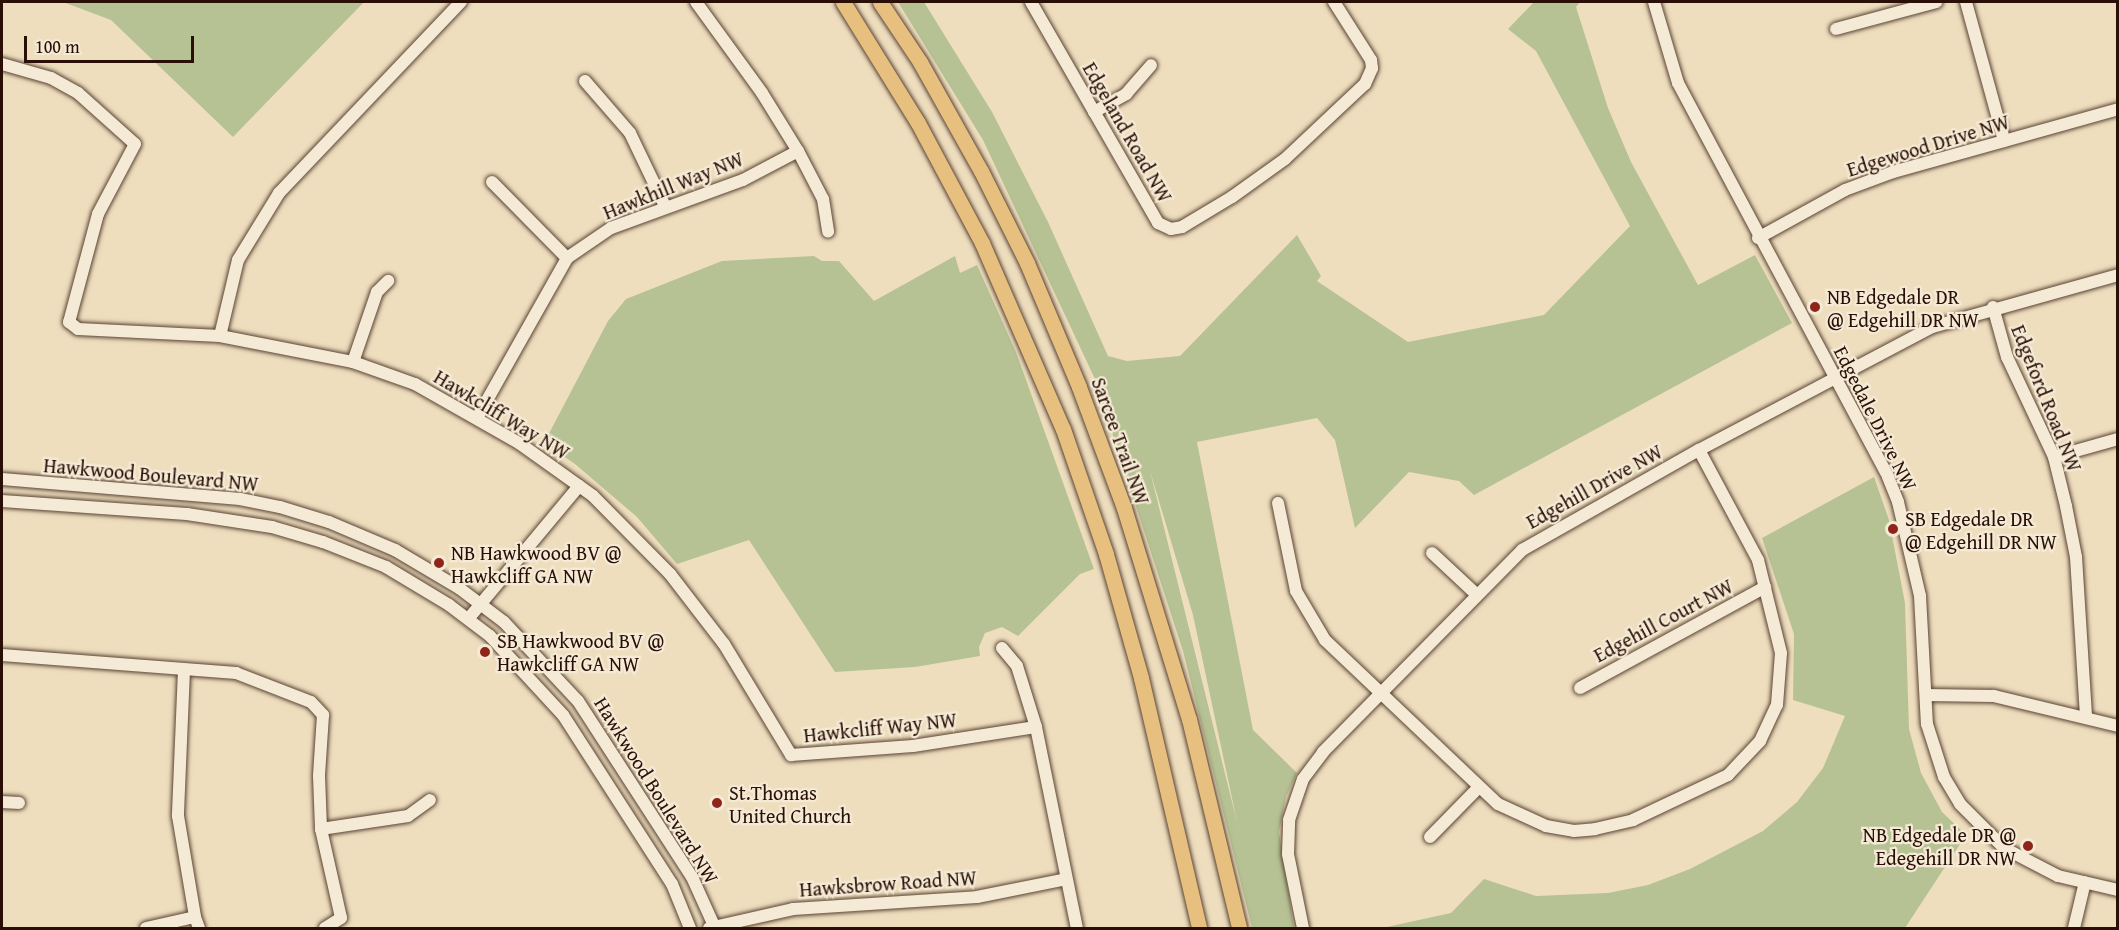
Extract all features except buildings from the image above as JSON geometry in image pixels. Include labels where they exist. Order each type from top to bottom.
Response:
[{"type":"main road","points":[[843,2],[918,123],[982,243],[1063,429],[1107,555],[1142,678],[1199,928]]},
{"type":"main road","name":"Sarcee Trail NW","points":[[880,2],[920,62],[981,171],[1027,263],[1079,387],[1124,508],[1189,719],[1239,928]]},
{"type":"street","points":[[220,336],[238,260],[279,194],[461,2]]},
{"type":"street","points":[[696,2],[798,151],[823,199],[828,232]]},
{"type":"street","name":"Edgeland Road NW","points":[[1031,2],[1158,223],[1171,229],[1182,227],[1285,159],[1336,114],[1369,77],[1371,60],[1334,2]]},
{"type":"street","name":"Edgedale Drive NW","points":[[1654,2],[1678,82],[1758,238],[1888,477],[1909,536],[1920,596],[1932,750],[1960,804],[1981,829],[2012,853],[2058,876],[2118,890]]},
{"type":"street","points":[[1836,29],[1936,2]]},
{"type":"street","points":[[1966,2],[2004,141]]},
{"type":"street","name":"Hawkcliff Way NW","points":[[2,64],[51,78],[78,93],[135,144],[98,214],[69,322],[78,329],[220,336],[353,362],[415,384],[477,418],[579,486],[618,518],[670,574],[724,644],[791,755],[913,746],[1036,727]]},
{"type":"street","points":[[1094,112],[1126,94],[1151,65]]},
{"type":"street","points":[[585,81],[630,133],[665,206]]},
{"type":"street","name":"Edgewood Drive NW","points":[[1758,238],[1868,181],[2118,109]]},
{"type":"street","name":"Hawkhill Way NW","points":[[477,418],[567,258],[611,228],[665,206],[743,180],[798,151]]},
{"type":"street","points":[[492,182],[567,258]]},
{"type":"street","name":"Edgehill Drive NW","points":[[1303,928],[1288,854],[1289,820],[1296,796],[1323,752],[1476,594],[1522,550],[1550,532],[1699,450],[1932,327],[1993,307],[2118,275]]},
{"type":"street","points":[[353,362],[377,292],[388,281]]},
{"type":"street","name":"Edgeford Road NW","points":[[1993,307],[2007,357],[2054,457],[2076,557],[2086,718]]},
{"type":"street","points":[[2054,457],[2118,439]]},
{"type":"street","points":[[1278,503],[1291,572],[1304,607],[1325,640],[1478,788],[1530,821],[1574,831],[1633,820],[1728,775],[1760,741],[1780,692],[1781,653],[1758,560],[1699,450]]},
{"type":"street","name":"Hawkwood Boulevard NW","points":[[2,479],[240,499],[329,522],[395,550],[481,603],[540,658],[578,701],[692,877],[713,928]]},
{"type":"street","points":[[469,618],[579,486]]},
{"type":"street","points":[[187,514],[189,495]]},
{"type":"street","name":"Hawkwood Boulevard NW","points":[[2,501],[187,514],[272,526],[323,542],[386,567],[469,618],[563,715],[672,884],[690,928]]},
{"type":"street","points":[[1432,553],[1476,594]]},
{"type":"street","name":"Edgehill Court NW","points":[[1580,688],[1765,587]]},
{"type":"street","points":[[1002,648],[1017,666],[1036,727],[1077,928]]},
{"type":"street","points":[[2,656],[236,673],[311,702],[323,715],[319,776],[321,829],[341,918],[326,928]]},
{"type":"street","points":[[146,928],[197,923],[178,816],[184,670]]},
{"type":"street","points":[[1926,695],[1994,696],[2118,726]]},
{"type":"street","points":[[1430,837],[1478,788]]},
{"type":"street","points":[[321,829],[408,816],[430,800]]},
{"type":"street","points":[[2,802],[19,803]]},
{"type":"street","name":"Hawksbrow Road NW","points":[[713,928],[793,909],[977,897],[1066,879]]},
{"type":"street","points":[[2074,928],[2085,882]]},
{"type":"green space","points":[[63,2],[364,2],[233,137],[111,20]]},
{"type":"green space","points":[[898,2],[924,2],[992,112],[1048,222],[1108,356],[1127,361],[1180,356],[1297,235],[1321,276],[1317,281],[1408,342],[1544,315],[1630,226],[1536,51],[1508,29],[1534,2],[1580,2],[1576,7],[1608,108],[1631,162],[1698,285],[1755,255],[1792,323],[1474,495],[1459,481],[1409,472],[1355,528],[1335,440],[1317,418],[1197,442],[1253,730],[1297,773],[1286,797],[1279,832],[1294,928],[1252,928],[1183,651],[1094,377],[983,140]],"holes":[[[1150,471],[1193,615],[1237,824]]]},
{"type":"green space","points":[[814,256],[822,261],[839,261],[874,301],[955,256],[960,273],[977,265],[1016,352],[1094,569],[1080,574],[1018,636],[1002,627],[985,633],[979,647],[980,656],[915,667],[835,672],[749,540],[677,564],[637,517],[575,464],[544,443],[608,321],[626,299],[722,261]]},
{"type":"green space","points":[[1874,477],[1889,520],[1905,603],[1909,729],[1921,773],[1942,812],[1966,835],[1905,928],[1382,928],[1451,913],[1484,879],[1536,896],[1608,893],[1648,885],[1690,869],[1763,831],[1797,802],[1823,768],[1845,716],[1793,700],[1794,634],[1762,538]]},
{"type":"place","name":"NB Edgedale DR @ Edgehill DR NW","points":[[1815,307]]},
{"type":"place","name":"SB Edgedale DR @ Edgehill DR NW","points":[[1893,529]]},
{"type":"place","name":"NB Hawkwood BV @ Hawkcliff GA NW","points":[[439,563]]},
{"type":"place","name":"SB Hawkwood BV @ Hawkcliff GA NW","points":[[485,652]]},
{"type":"place","name":"St.Thomas United Church","points":[[717,803]]},
{"type":"place","name":"NB Edgedale DR @ Edegehill DR NW","points":[[2028,846]]}]
